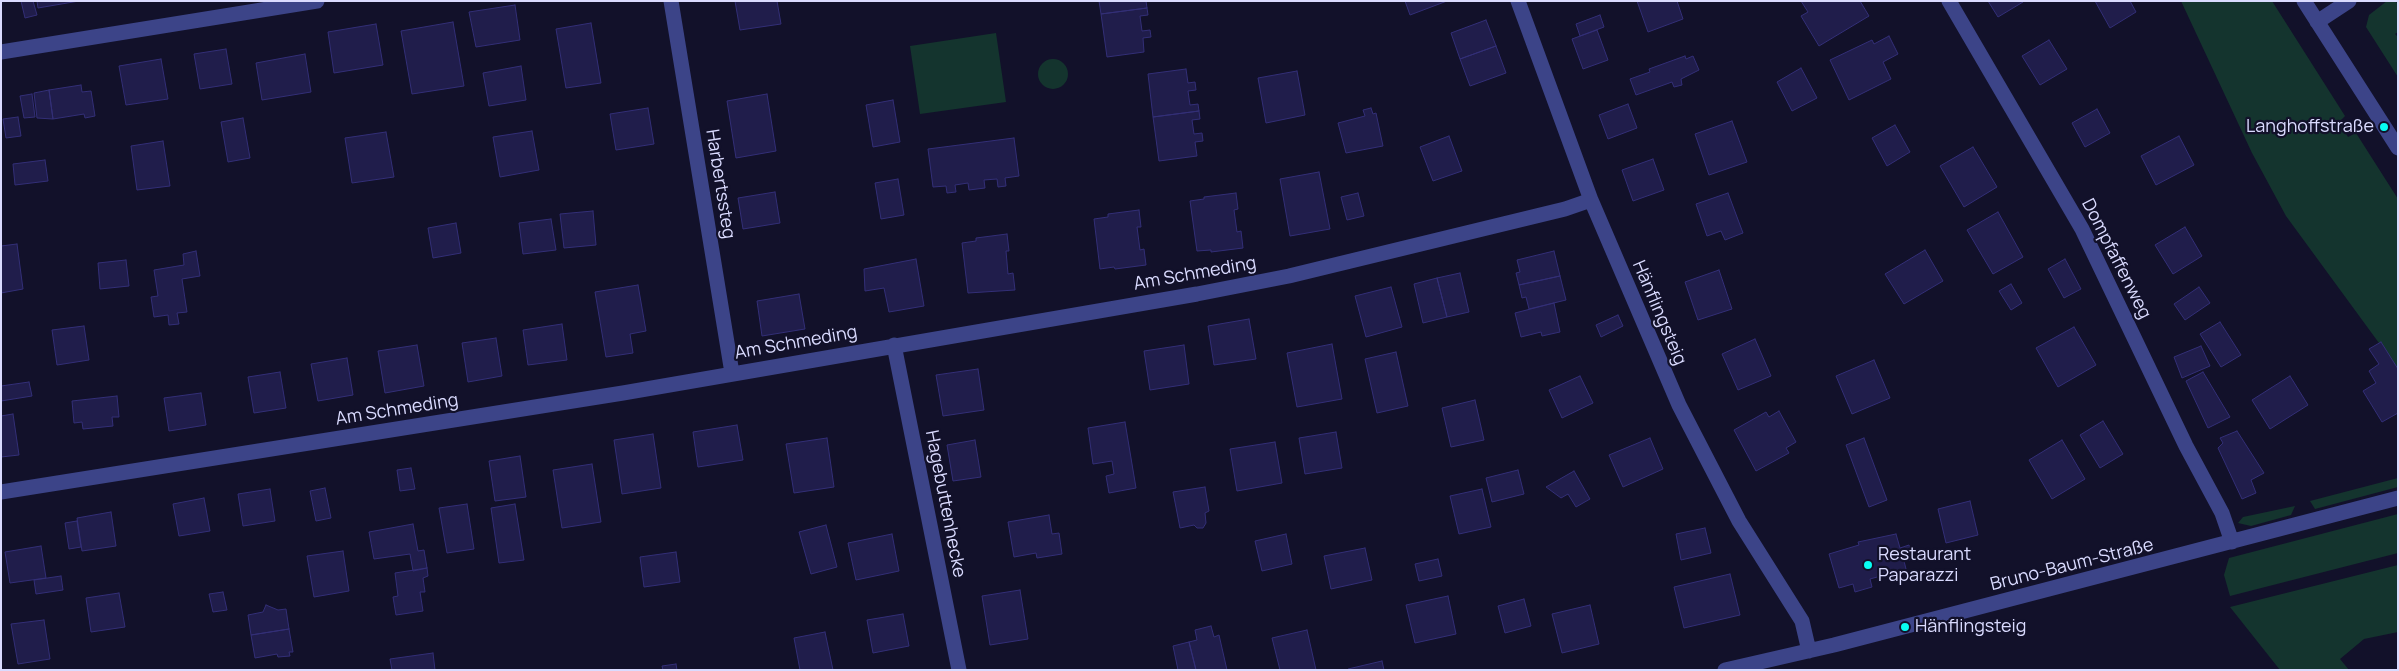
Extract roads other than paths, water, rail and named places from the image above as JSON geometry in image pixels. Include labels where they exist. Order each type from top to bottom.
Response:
[{"type":"street","points":[[1,52],[317,1]]},
{"type":"street","name":"Harbertssteg","points":[[671,1],[732,373]]},
{"type":"street","name":"Hänflingsteig","points":[[1518,1],[1591,200],[1679,405],[1736,514],[1802,621],[1809,651]]},
{"type":"street","name":"Dompfaffenweg","points":[[1948,1],[2086,236],[2186,446],[2222,513],[2232,542]]},
{"type":"street","points":[[2304,1],[2398,148]]},
{"type":"street","points":[[2317,22],[2349,1]]},
{"type":"street","name":"Am Schmeding","points":[[1,492],[623,393],[1289,276],[1565,210],[1591,200]]},
{"type":"street","name":"Hagebuttenhecke","points":[[894,346],[959,670]]},
{"type":"street","name":"Bruno-Baum-Straße","points":[[1725,670],[1809,651],[2398,498]]},
{"type":"place","name":"Langhoffstraße","points":[[2384,127]]},
{"type":"place","name":"Restaurant Paparazzi","points":[[1868,565]]},
{"type":"place","name":"Hänflingsteig","points":[[1905,627]]}]
